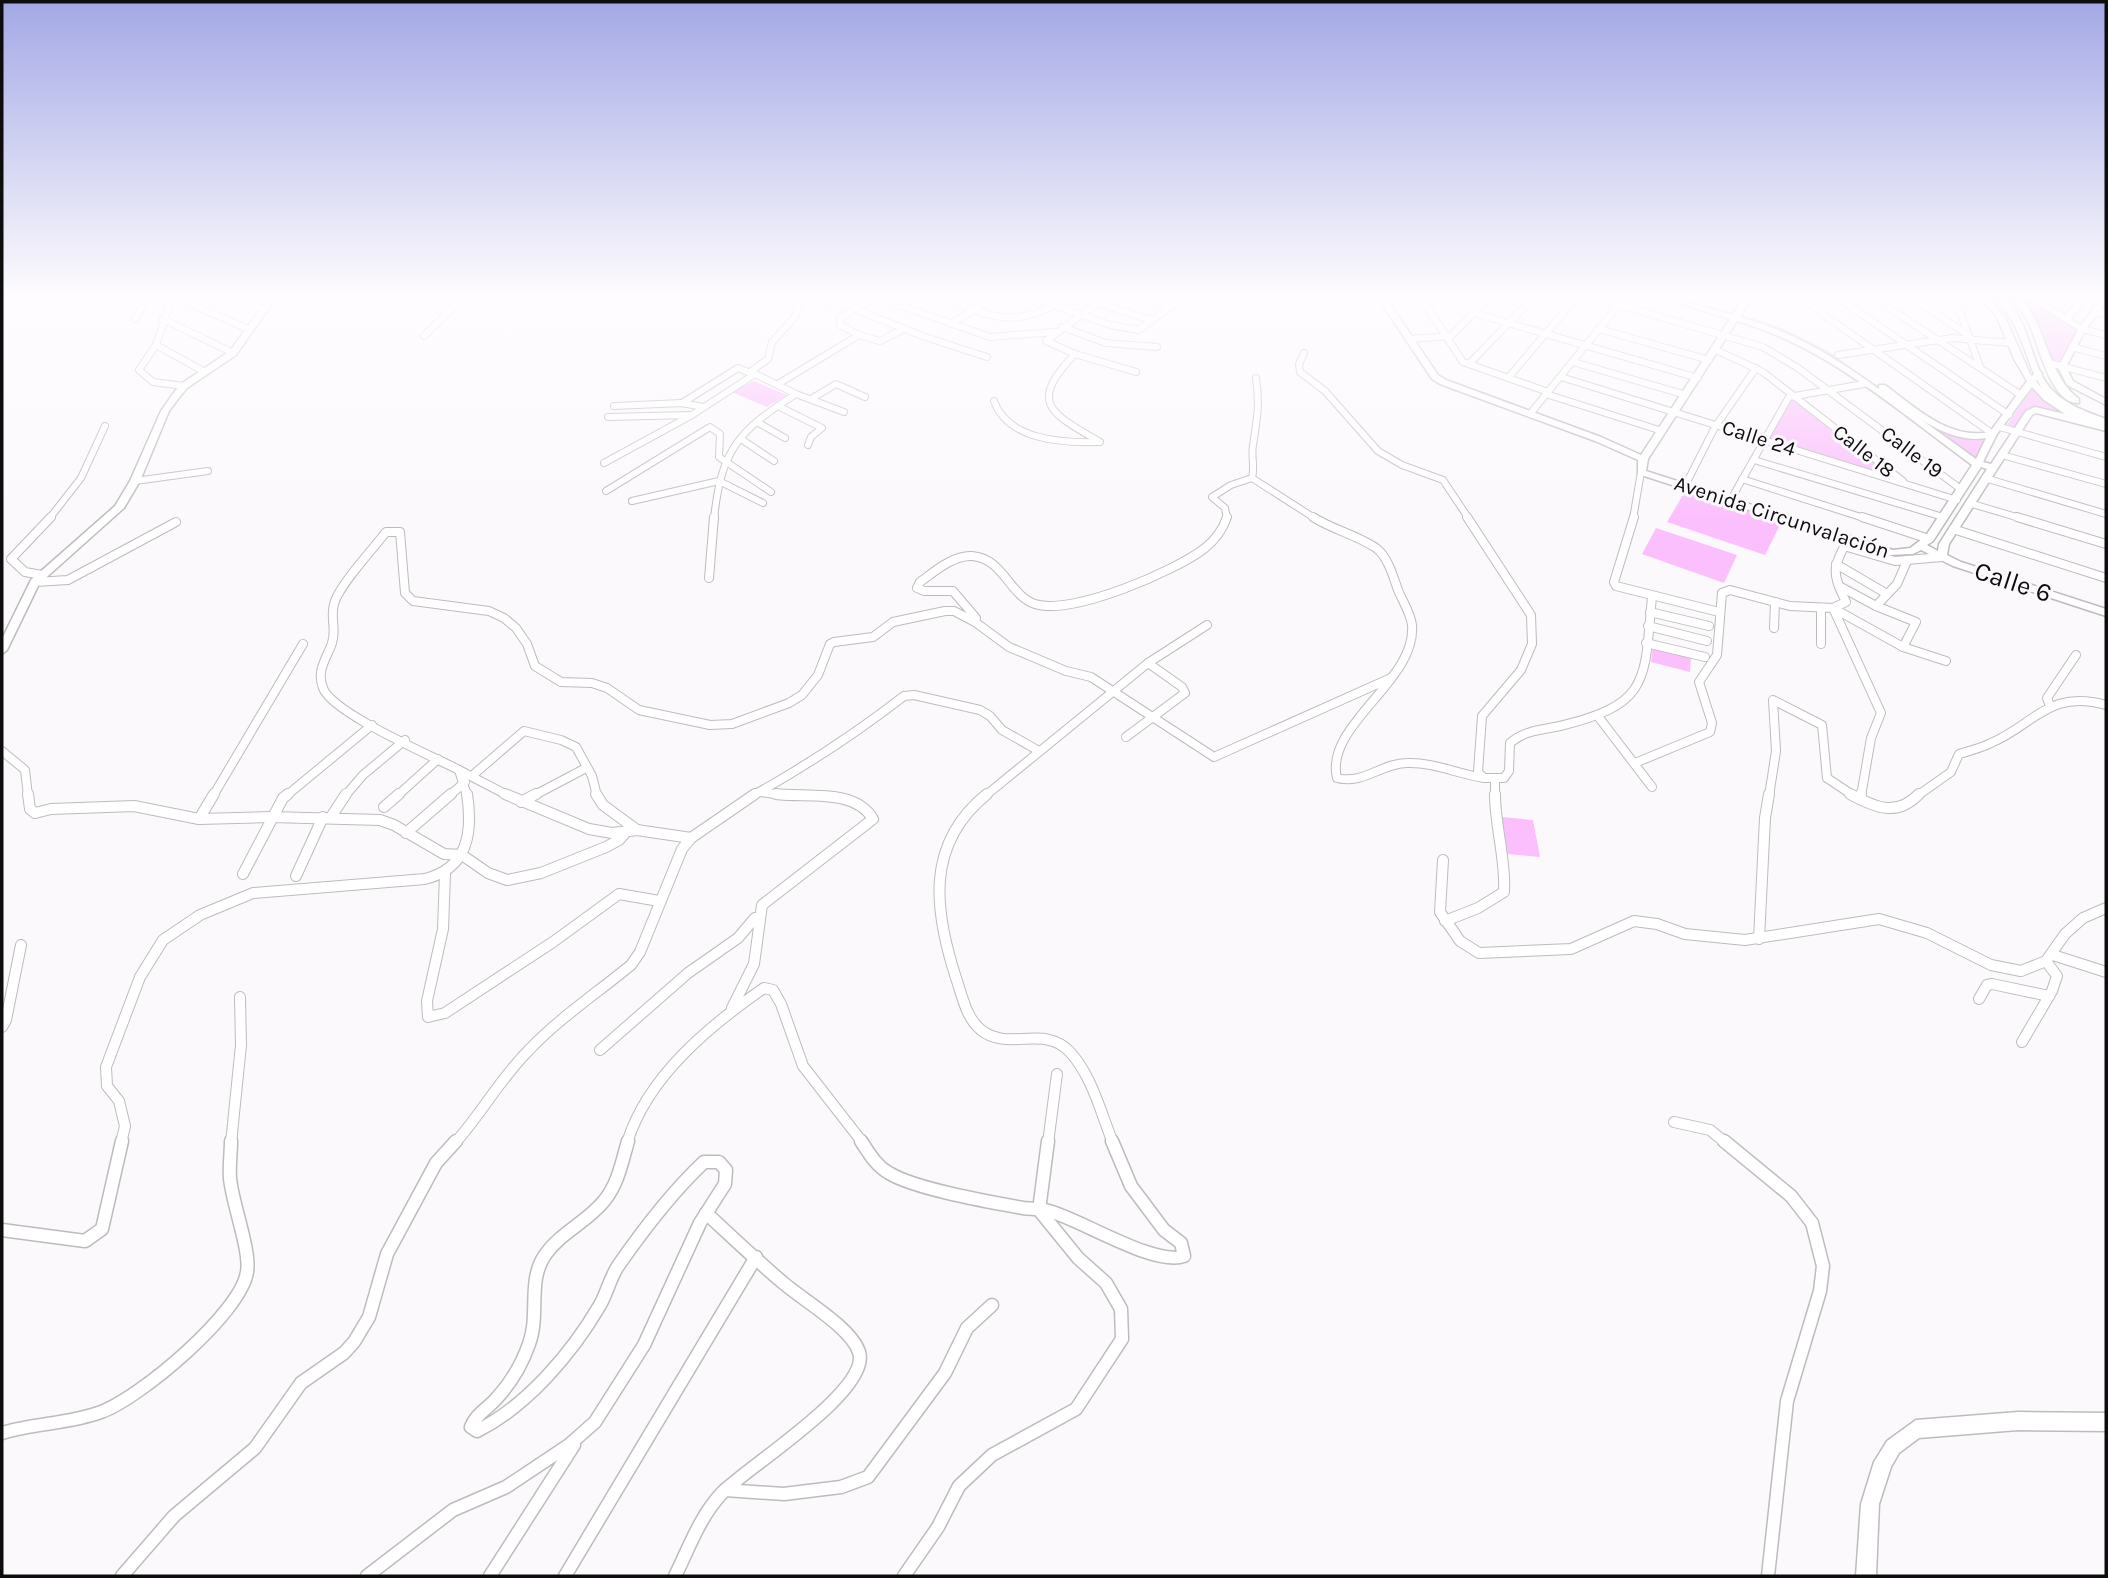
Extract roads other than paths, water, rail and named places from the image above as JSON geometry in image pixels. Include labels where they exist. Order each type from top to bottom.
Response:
[{"type":"main road","points":[[2053,372],[2064,394],[2084,405],[2106,412]]},
{"type":"main road","points":[[2038,373],[2046,388],[2060,401],[2106,422]]},
{"type":"street","points":[[140,372],[162,385],[184,386]]},
{"type":"street","points":[[2,650],[38,578],[120,508],[135,481],[165,411],[184,386],[205,372]]},
{"type":"street","points":[[682,403],[732,372]]},
{"type":"street","points":[[749,372],[796,394],[845,412]]},
{"type":"street","points":[[778,384],[798,372]]},
{"type":"street","points":[[994,401],[1001,418],[1022,431],[1080,442],[1100,442],[1056,417],[1047,397],[1052,379],[1059,372]]},
{"type":"street","points":[[1300,372],[1325,391],[1378,451],[1402,465],[1443,480],[1531,615],[1532,644],[1521,670],[1482,716],[1478,772],[1489,779],[1505,871],[1504,892],[1478,908],[1445,921]]},
{"type":"street","name":"Avenida Circunvalación","points":[[1431,372],[1443,382],[1643,458]]},
{"type":"street","points":[[1490,372],[1662,431]]},
{"type":"street","points":[[1508,378],[1513,372]]},
{"type":"street","points":[[1530,414],[1565,372]]},
{"type":"street","points":[[1606,372],[1686,395]]},
{"type":"street","points":[[1676,372],[1698,378]]},
{"type":"street","points":[[1702,372],[1643,458],[1639,497],[1614,582],[1616,586],[1652,597],[1719,612]]},
{"type":"street","points":[[1685,486],[1718,425],[1754,372]]},
{"type":"street","name":"Calle 18","points":[[1761,372],[1907,484]]},
{"type":"street","name":"Calle 19","points":[[1802,372],[1962,490]]},
{"type":"street","points":[[1846,372],[1977,464],[1993,467]]},
{"type":"street","points":[[1862,372],[1940,427],[1977,436],[1997,430],[2016,431],[2106,457]]},
{"type":"street","points":[[1908,372],[1997,430]]},
{"type":"street","points":[[1945,372],[2009,415]]},
{"type":"street","points":[[1986,372],[2021,395]]},
{"type":"street","points":[[2024,372],[2030,384],[2059,407],[2086,422]]},
{"type":"street","points":[[2065,372],[2070,383],[2106,402]]},
{"type":"street","points":[[2083,372],[2106,378]]},
{"type":"street","points":[[604,463],[692,415],[753,373]]},
{"type":"street","points":[[1742,480],[1925,543],[1956,500],[1997,430],[2038,373]]},
{"type":"street","name":"Calle 24","points":[[1561,377],[1956,500]]},
{"type":"street","points":[[1252,478],[1252,447],[1258,423],[1259,401],[1256,378]]},
{"type":"street","points":[[811,399],[836,384],[865,397]]},
{"type":"street","points":[[1730,501],[1789,397],[1864,384]]},
{"type":"street","points":[[709,578],[719,481],[724,461],[757,422],[796,394]]},
{"type":"street","points":[[614,406],[682,403],[703,407]]},
{"type":"street","points":[[778,406],[822,428],[811,437],[808,445]]},
{"type":"street","points":[[1634,763],[1710,732],[1712,723],[1699,682],[1717,655],[1722,593],[1730,590],[1775,602],[1821,609],[1833,608],[1846,602],[1834,574],[1846,543],[1895,561],[1942,557],[1944,544],[1953,529],[2029,413],[2035,410],[2106,428]]},
{"type":"street","points":[[608,417],[692,415]]},
{"type":"street","points":[[757,422],[785,438]]},
{"type":"street","points":[[105,426],[81,478],[61,507],[10,559],[25,572],[38,578],[68,580],[176,522]]},
{"type":"street","points":[[606,492],[706,428],[713,428],[720,434],[717,452],[724,461],[771,492]]},
{"type":"street","points":[[741,439],[774,461]]},
{"type":"street","points":[[2003,455],[2106,484]]},
{"type":"street","points":[[1754,460],[1943,517]]},
{"type":"street","points":[[135,481],[208,471]]},
{"type":"street","name":"Avenida Circunvalación","points":[[1641,472],[1846,543],[1897,554],[1925,543]]},
{"type":"street","points":[[975,622],[976,618],[967,604],[953,591],[924,591],[917,585],[957,559],[975,556],[1002,572],[1028,601],[1038,606],[1052,607],[1114,593],[1158,574],[1207,547],[1224,526],[1228,513],[1212,497],[1243,479],[1252,478],[1325,525],[1377,549],[1387,562],[1412,624],[1409,646],[1392,677],[1341,744],[1334,766],[1337,778],[1353,779],[1398,763],[1411,763],[1489,779],[1504,778],[1509,771],[1510,743],[1518,735],[1532,729],[1552,727],[1597,715],[1635,690],[1644,667],[1652,597]]},
{"type":"street","points":[[1985,478],[2106,514]]},
{"type":"street","points":[[632,501],[719,481],[763,503]]},
{"type":"street","points":[[1969,503],[2106,544]]},
{"type":"street","points":[[1953,529],[2106,578]]},
{"type":"street","points":[[691,838],[589,829],[469,779],[459,770],[331,702],[323,688],[321,671],[323,659],[332,643],[334,632],[331,616],[336,598],[386,532],[400,532],[405,593],[414,601],[460,604],[495,613],[515,624],[526,638],[535,666],[543,673],[561,682],[592,683],[607,688],[639,710],[710,725],[732,724],[748,719],[802,695],[818,675],[830,644],[834,642],[873,637],[893,622],[945,611],[954,611],[975,622],[1009,647],[1066,671],[1091,677],[1214,757],[1392,677]]},
{"type":"street","name":"Calle 6","points":[[1925,543],[1942,557],[2106,613]]},
{"type":"street","points":[[1876,606],[1897,584],[1907,561]]},
{"type":"street","points":[[1836,564],[1887,594]]},
{"type":"street","points":[[1839,586],[1876,606],[1916,622],[1903,647]]},
{"type":"street","points":[[1774,628],[1775,602]]},
{"type":"street","points":[[1833,608],[1903,647],[1946,661]]},
{"type":"street","points":[[1833,608],[1881,713],[1871,738],[1860,799]]},
{"type":"street","points":[[1821,609],[1821,645]]},
{"type":"street","points":[[1650,612],[1709,626]]},
{"type":"street","points":[[368,1576],[453,1510],[506,1486],[579,1437],[595,1422],[644,1345],[706,1213],[726,1180],[723,1165],[715,1160],[699,1165],[687,1178],[617,1268],[601,1304],[566,1357],[499,1420],[481,1430],[471,1429],[473,1420],[512,1378],[528,1348],[536,1313],[536,1276],[543,1258],[555,1242],[606,1199],[619,1172],[626,1141],[642,1109],[690,1048],[729,1012],[764,988],[773,989],[803,1066],[849,1123],[877,1164],[890,1174],[929,1187],[1070,1217],[1117,1240],[1155,1254],[1180,1258],[1185,1254],[1181,1243],[1151,1216],[1131,1186],[1084,1072],[1073,1056],[1062,1044],[1050,1038],[1014,1041],[993,1037],[981,1031],[969,1015],[950,962],[937,912],[939,884],[949,842],[957,825],[971,807],[1148,663],[1207,625]]},
{"type":"street","points":[[1648,626],[1707,641]]},
{"type":"street","points":[[1646,643],[1705,657]]},
{"type":"street","points":[[199,819],[303,644]]},
{"type":"street","points":[[2050,706],[2047,698],[2076,655]]},
{"type":"street","points":[[1126,737],[1185,691],[1148,663]]},
{"type":"street","points":[[122,1576],[174,1516],[254,1448],[301,1383],[344,1353],[354,1342],[374,1305],[387,1254],[436,1163],[471,1125],[495,1087],[529,1049],[631,965],[640,952],[682,849],[691,838],[760,792],[805,767],[880,716],[901,697],[908,695],[980,710],[990,716],[1002,730],[1039,751]]},
{"type":"street","points":[[1759,939],[1765,818],[1776,751],[1773,700],[1822,725],[1827,778],[1836,786],[1881,808],[1905,807],[1927,787],[1948,777],[1956,768],[1959,754],[1992,743],[2050,706],[2091,702],[2106,705]]},
{"type":"street","points":[[1597,715],[1652,787]]},
{"type":"street","points":[[243,874],[271,817],[290,791],[372,725]]},
{"type":"street","points":[[406,833],[520,732],[529,730],[570,742],[583,756],[586,768],[592,776],[595,793],[603,805],[632,831]]},
{"type":"street","points":[[296,876],[327,817],[338,802],[405,740]]},
{"type":"street","points":[[2,751],[26,770],[31,811],[134,806],[199,819],[327,817],[380,820],[444,854],[462,855],[488,873],[507,880],[520,879],[606,847],[632,831]]},
{"type":"street","points":[[384,807],[438,760]]},
{"type":"street","points":[[521,802],[586,768]]},
{"type":"street","points":[[2,1230],[85,1241],[102,1229],[125,1126],[119,1101],[107,1086],[106,1067],[140,977],[154,950],[169,934],[219,905],[253,893],[413,881],[445,873],[462,855],[470,818],[469,779]]},
{"type":"street","points":[[600,1050],[688,973],[738,938],[756,917],[762,905],[873,819],[869,812],[843,797],[801,797],[760,792]]},
{"type":"street","points":[[1443,860],[1440,905],[1445,921],[1460,941],[1479,953],[1571,949],[1634,921],[1722,939],[1759,939],[1822,926],[1878,919],[1927,933],[1991,965],[2021,971],[2050,958],[2065,934],[2084,918],[2106,908]]},
{"type":"street","points":[[445,873],[447,886],[440,954],[426,1008],[428,1017],[445,1013],[553,942],[619,894],[659,901]]},
{"type":"street","points":[[729,1012],[747,984],[754,962],[757,950],[756,917]]},
{"type":"street","points":[[2,1027],[6,1020],[21,945]]},
{"type":"street","points":[[2050,958],[2106,972]]},
{"type":"street","points":[[2022,1042],[2049,996],[2057,976],[2050,958]]},
{"type":"street","points":[[1979,999],[1987,985],[1992,984],[2049,996]]},
{"type":"street","points":[[2,1433],[66,1422],[104,1412],[140,1390],[234,1302],[244,1285],[248,1269],[230,1179],[241,1045],[240,997]]},
{"type":"street","points":[[904,1576],[938,1527],[959,1486],[992,1455],[1076,1409],[1122,1339],[1121,1309],[1106,1283],[1078,1258],[1044,1219],[1040,1210],[1057,1074]]},
{"type":"street","points":[[1674,1122],[1710,1130],[1791,1196],[1812,1223],[1823,1266],[1820,1291],[1787,1401],[1768,1576]]},
{"type":"street","points":[[675,1576],[707,1511],[725,1490],[823,1412],[856,1378],[862,1356],[826,1316],[794,1293],[706,1213]]},
{"type":"street","points":[[565,1576],[756,1257]]},
{"type":"street","points":[[725,1490],[784,1494],[841,1487],[867,1477],[945,1373],[967,1328],[992,1305]]},
{"type":"street","points":[[1866,1576],[1870,1504],[1883,1462],[1893,1447],[1916,1429],[2018,1421],[2106,1422]]},
{"type":"street","points":[[490,1576],[579,1437]]}]
